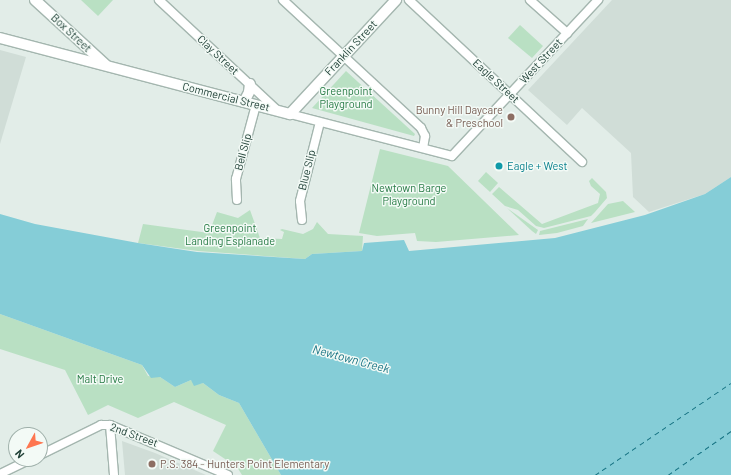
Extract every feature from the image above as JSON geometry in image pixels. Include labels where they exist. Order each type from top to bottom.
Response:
[{"type":"street","name":"Box Street","points":[[35,0],[108,66]]},
{"type":"street","name":"Clay Street","points":[[159,0],[278,110]]},
{"type":"street","points":[[283,0],[423,130],[425,138],[423,148]]},
{"type":"street","name":"Franklin Street","points":[[290,114],[396,0]]},
{"type":"street","name":"Eagle Street","points":[[409,0],[582,162]]},
{"type":"street","points":[[530,0],[567,33]]},
{"type":"street","name":"West Street","points":[[452,156],[598,0]]},
{"type":"street","points":[[66,55],[74,49],[76,37]]},
{"type":"street","name":"Commercial Street","points":[[0,38],[452,156]]},
{"type":"street","points":[[244,102],[249,92],[250,84]]},
{"type":"street","name":"Bell Slip","points":[[237,200],[236,179],[256,105]]},
{"type":"street","name":"Blue Slip","points":[[302,220],[300,201],[320,122]]},
{"type":"street","name":"2nd Street","points":[[48,451],[102,425],[110,425],[228,475]]},
{"type":"street","points":[[110,425],[114,475]]},
{"type":"street","points":[[0,474],[14,467]]},
{"type":"shaded area","points":[[612,0],[731,0],[731,177],[705,194],[649,212],[633,197],[631,153],[582,108],[567,125],[528,90]]},
{"type":"shaded area","points":[[0,50],[26,57],[0,144]]},
{"type":"shaded area","name":"P.S. 384 - Hunters Point Elementary","points":[[122,441],[155,453],[206,475],[125,475]]},
{"type":"green space","points":[[81,0],[113,0],[98,16]]},
{"type":"green space","points":[[520,25],[543,46],[532,58],[508,38]]},
{"type":"green space","name":"Greenpoint Playground","points":[[346,71],[415,134],[414,136],[312,108]]},
{"type":"green space","name":"Newtown Barge Playground","points":[[380,149],[448,166],[519,235],[436,242],[417,241],[415,233],[377,236],[359,233]]},
{"type":"green space","points":[[486,172],[498,183],[490,192],[478,181]]},
{"type":"green space","points":[[592,178],[606,192],[607,198],[595,212],[591,216],[544,228],[536,226],[518,210],[505,206],[492,194],[499,187],[542,224],[598,203],[600,194],[591,186],[589,181]]},
{"type":"green space","points":[[623,201],[635,212],[591,223],[608,204]]},
{"type":"green space","points":[[507,208],[538,230],[536,234],[532,231]]},
{"type":"green space","name":"Greenpoint Landing Esplanade","points":[[250,210],[260,238],[282,239],[284,232],[280,230],[282,229],[303,234],[313,229],[317,222],[328,234],[363,236],[362,251],[312,254],[305,259],[198,251],[138,243],[143,224],[209,233],[217,212],[238,218]]},
{"type":"green space","points":[[588,219],[583,226],[557,233],[539,235],[540,231]]},
{"type":"green space","name":"Malt Drive","points":[[0,314],[142,365],[148,376],[160,377],[175,387],[191,380],[197,384],[203,383],[219,395],[239,403],[281,475],[242,475],[237,467],[213,451],[226,425],[174,402],[138,418],[108,405],[88,415],[65,370],[0,349]]},
{"type":"water","name":"Newtown Creek","points":[[731,177],[731,475],[281,475],[239,403],[219,395],[203,383],[194,386],[191,380],[175,387],[160,377],[151,378],[142,365],[0,314],[0,214],[35,224],[197,252],[305,259],[312,254],[362,251],[364,243],[404,240],[409,251],[555,238],[645,215],[705,194]]},
{"type":"ferry route","points":[[595,475],[731,383]]},
{"type":"ferry route","points":[[668,475],[731,431]]},
{"type":"place","name":"Bunny Hill Daycare & Preschool","points":[[511,117]]},
{"type":"place","name":"Eagle + West","points":[[499,166]]},
{"type":"place","name":"P.S. 384 - Hunters Point Elementary","points":[[152,464]]}]
